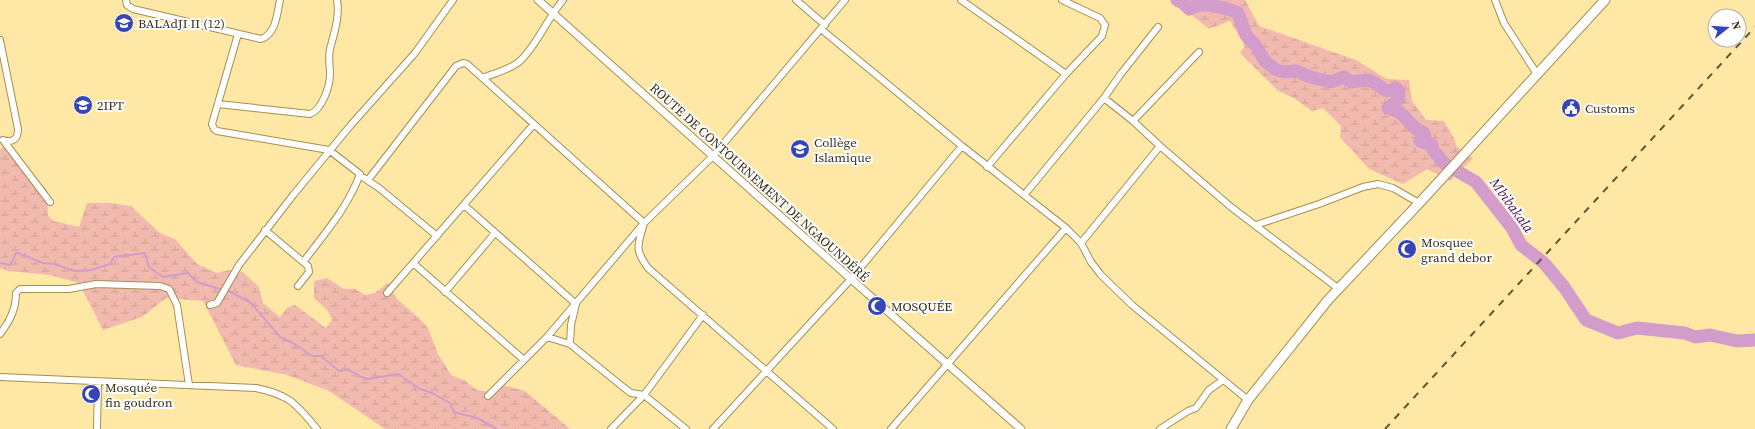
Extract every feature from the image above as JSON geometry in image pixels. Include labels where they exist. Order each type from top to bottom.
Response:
[{"type":"main road","points":[[1231,429],[1248,400],[1328,300],[1419,203],[1604,0]]},
{"type":"street","points":[[126,0],[127,5],[133,9],[261,39],[268,37],[272,31],[280,0]]},
{"type":"street","points":[[218,104],[310,114],[314,112],[319,106],[327,88],[330,75],[330,50],[336,29],[337,0]]},
{"type":"street","points":[[210,305],[217,303],[239,265],[265,230],[329,150],[415,53],[453,0]]},
{"type":"street","name":"ROUTE DE CONTOURNEMENT DE NGAOUNDÉRÉ","points":[[538,0],[1021,429]]},
{"type":"street","points":[[482,78],[506,69],[519,62],[529,50],[552,13],[563,0]]},
{"type":"street","points":[[796,0],[823,27],[962,146],[1025,194],[1066,228],[1081,243],[1091,262],[1101,275],[1132,305],[1248,400]]},
{"type":"street","points":[[488,396],[547,337],[644,223],[713,156],[845,0]]},
{"type":"street","points":[[961,0],[1066,74]]},
{"type":"street","points":[[988,167],[1066,74],[1102,36],[1105,26],[1100,18],[1062,0]]},
{"type":"street","points":[[1495,0],[1504,23],[1537,74]]},
{"type":"street","points":[[1025,194],[1104,98],[1120,75],[1158,28]]},
{"type":"street","points":[[238,34],[212,124],[214,129],[217,132],[329,150],[379,188],[437,236]]},
{"type":"street","points":[[0,40],[18,129],[18,135],[14,140],[9,142],[2,140]]},
{"type":"street","points":[[1133,121],[1199,52]]},
{"type":"street","points":[[368,180],[456,66],[463,63],[467,64],[644,223]]},
{"type":"street","points":[[1104,98],[1133,121],[1231,207],[1339,289]]},
{"type":"street","points":[[387,293],[534,124]]},
{"type":"street","points":[[2,140],[50,202]]},
{"type":"street","points":[[714,429],[851,279],[962,146]]},
{"type":"street","points":[[1081,243],[1160,146]]},
{"type":"street","points":[[304,261],[346,206],[360,174]]},
{"type":"street","points":[[1256,225],[1319,204],[1363,186],[1378,184],[1393,188],[1419,203]]},
{"type":"street","points":[[464,205],[576,304]]},
{"type":"street","points":[[644,223],[638,245],[639,256],[648,268],[833,429]]},
{"type":"street","points":[[891,429],[1066,228]]},
{"type":"street","points":[[265,230],[304,261],[308,266],[309,272],[298,286]]},
{"type":"street","points":[[445,292],[495,233]]},
{"type":"street","points":[[413,263],[524,360]]},
{"type":"street","points":[[0,334],[10,320],[16,302],[16,293],[20,289],[69,289],[96,284],[160,286],[169,290],[177,305],[188,385]]},
{"type":"street","points":[[570,344],[571,325],[576,304]]},
{"type":"street","points":[[612,429],[644,394],[703,315]]},
{"type":"street","points":[[547,337],[570,344],[632,393],[644,394],[686,429]]},
{"type":"street","points":[[0,377],[256,388],[275,392],[298,406],[317,429]]},
{"type":"street","points":[[1160,429],[1188,411],[1196,408],[1209,390],[1223,380]]},
{"type":"street","points":[[97,429],[98,382]]},
{"type":"green space","name":"Mbibakala","points":[[1173,0],[1245,0],[1259,26],[1356,60],[1387,79],[1409,80],[1412,101],[1426,120],[1444,121],[1454,138],[1457,147],[1473,158],[1450,181],[1427,169],[1403,184],[1369,169],[1340,137],[1341,126],[1323,108],[1312,111],[1294,98],[1278,91],[1240,53],[1245,46],[1230,21],[1209,29]]},
{"type":"green space","points":[[8,141],[36,179],[47,190],[48,216],[54,221],[79,227],[87,203],[110,203],[131,206],[160,233],[175,239],[197,264],[217,273],[229,270],[243,272],[259,287],[263,303],[280,317],[287,308],[295,305],[326,328],[332,320],[328,311],[314,298],[314,281],[327,278],[344,289],[355,289],[365,295],[375,293],[388,283],[397,299],[428,328],[438,354],[452,376],[464,380],[477,390],[489,392],[503,385],[525,391],[570,429],[385,429],[329,391],[287,375],[236,365],[203,301],[166,298],[142,317],[103,330],[79,283],[50,275],[8,271],[0,268],[0,150]]},
{"type":"waterway","name":"Mbibakala","points":[[1177,0],[1189,9],[1199,5],[1204,5],[1225,8],[1238,13],[1246,35],[1256,46],[1265,61],[1276,70],[1285,72],[1296,71],[1310,77],[1331,82],[1344,77],[1351,82],[1368,80],[1374,82],[1386,91],[1397,89],[1399,93],[1398,100],[1388,108],[1401,113],[1415,128],[1424,133],[1425,137],[1420,141],[1432,145],[1433,150],[1445,164],[1476,182],[1512,228],[1521,245],[1544,263],[1564,287],[1586,320],[1618,333],[1637,328],[1685,333],[1695,337],[1710,335],[1737,341],[1755,340]]},
{"type":"waterway","points":[[0,263],[10,265],[16,253],[18,253],[43,263],[54,264],[75,271],[91,270],[110,264],[114,257],[145,253],[149,267],[163,277],[188,273],[197,282],[223,290]]},
{"type":"waterway","points":[[227,290],[251,303],[280,337],[293,343],[312,356],[321,356],[339,371],[349,370],[368,379],[398,374],[420,389],[432,393],[450,403],[454,412],[477,418],[497,429]]},
{"type":"railway","points":[[1385,429],[1755,27]]},
{"type":"place","name":"BALAdJI II (12)","points":[[124,23]]},
{"type":"place","name":"2IPT","points":[[83,105]]},
{"type":"place","name":"Customs","points":[[1571,108]]},
{"type":"place","name":"Collège Islamique","points":[[800,149]]},
{"type":"place","name":"Mosquee grand debor","points":[[1407,249]]},
{"type":"place","name":"MOSQUÉE","points":[[877,306]]},
{"type":"place","name":"Mosquée fin goudron","points":[[91,394]]}]
